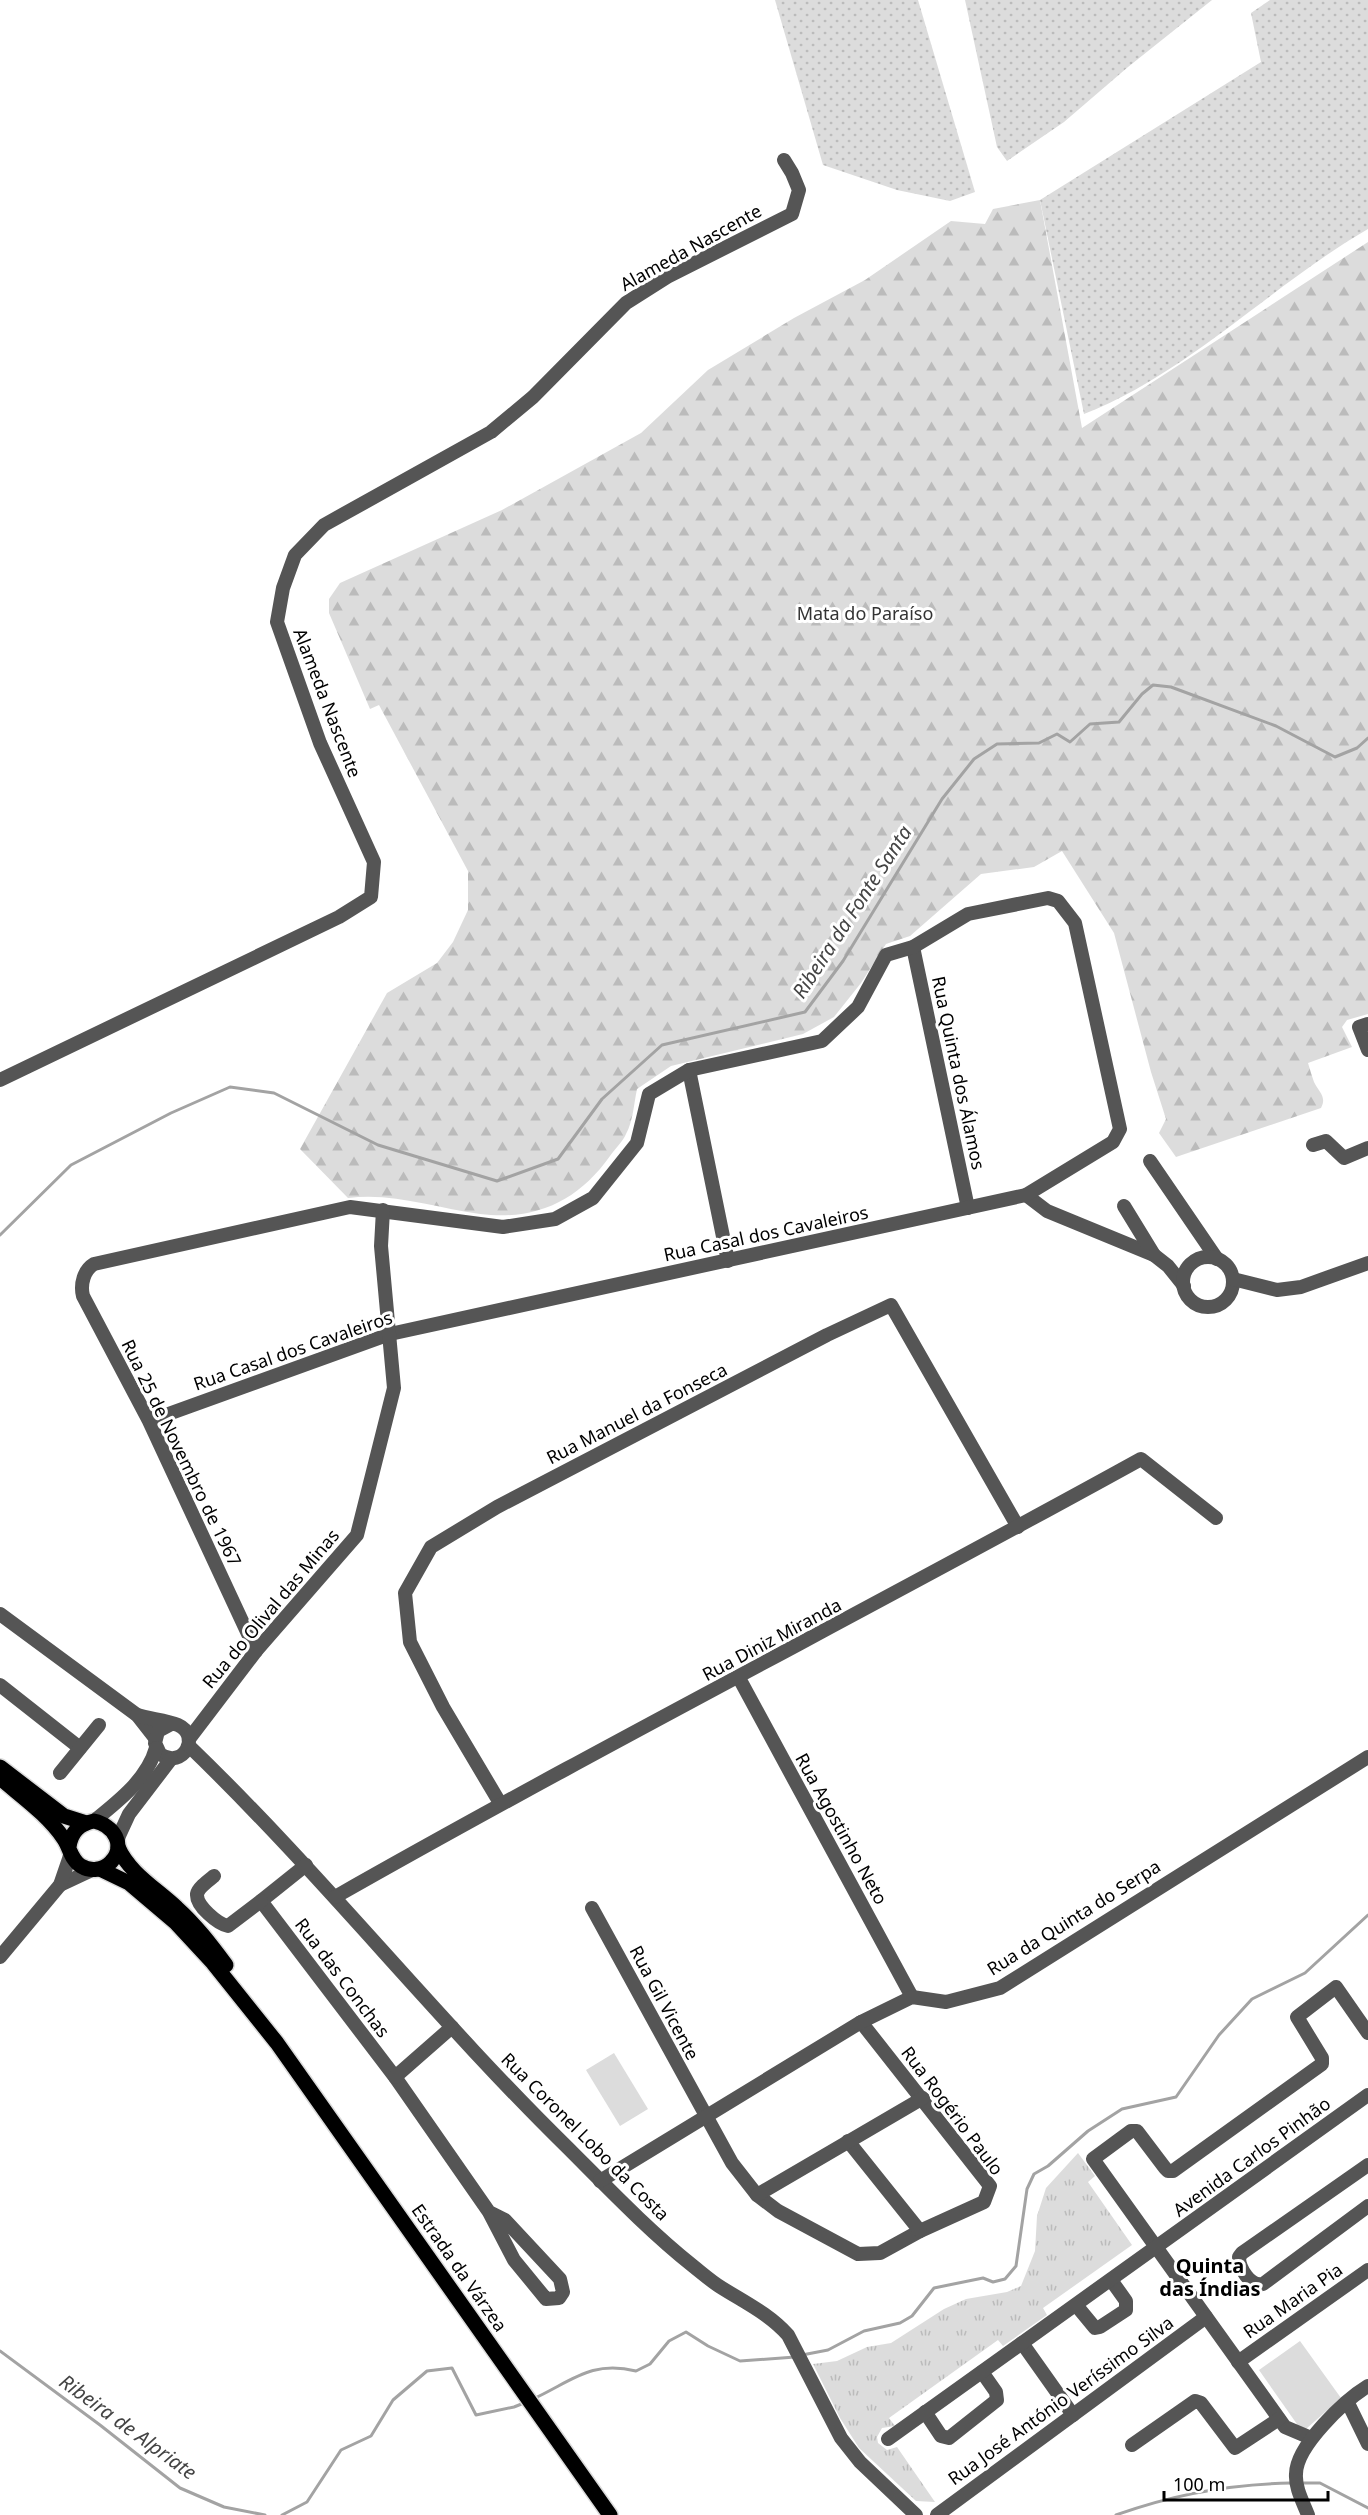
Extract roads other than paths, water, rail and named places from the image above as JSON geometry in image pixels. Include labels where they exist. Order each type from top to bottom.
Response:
[{"type":"main road","name":"Estrada da Várzea","points":[[0,1767],[64,1816],[109,1827],[127,1863],[179,1909],[209,1941],[252,2000],[277,2043]]},
{"type":"main road","name":"Estrada da Várzea","points":[[0,1778],[54,1825],[77,1863],[129,1883],[175,1922],[213,1963],[277,2043],[610,2515]]},
{"type":"main road","points":[[70,1850],[73,1833],[90,1822]]},
{"type":"main road","points":[[96,1869],[112,1861],[117,1843]]},
{"type":"street","name":"Alameda Nascente","points":[[0,1080],[339,917],[371,897],[374,862],[320,743],[277,622],[283,588],[295,555],[324,525],[491,432],[532,397],[626,303],[667,278],[792,214],[799,190],[784,160]]},
{"type":"street","name":"Rua Casal dos Cavaleiros","points":[[149,1421],[390,1334],[1026,1195],[1113,1142],[1119,1134],[1120,1124],[1077,926],[1056,900],[1048,898],[968,914],[912,947]]},
{"type":"street","points":[[383,1210],[503,1227],[555,1219],[593,1198],[637,1143],[649,1094],[689,1070],[822,1041],[858,1007],[886,955],[912,947]]},
{"type":"street","name":"Rua Quinta dos Álamos","points":[[912,947],[968,1208]]},
{"type":"street","points":[[1368,1024],[1359,1027],[1368,1050]]},
{"type":"street","points":[[689,1070],[728,1261]]},
{"type":"street","points":[[1313,1145],[1326,1141],[1344,1158],[1368,1148]]},
{"type":"street","points":[[1026,1195],[1047,1211],[1154,1255],[1168,1266],[1184,1286],[1192,1301],[1199,1305],[1216,1306],[1229,1295],[1233,1279],[1230,1271],[1218,1259],[1150,1161]]},
{"type":"street","points":[[1124,1206],[1154,1255]]},
{"type":"street","name":"Rua 25 de Novembro de 1967","points":[[256,1652],[149,1421],[83,1296],[82,1285],[87,1270],[94,1264],[332,1210],[354,1207],[383,1210]]},
{"type":"street","name":"Rua do Olival das Minas","points":[[189,1743],[208,1712],[256,1652],[357,1535],[394,1388],[381,1246],[383,1210]]},
{"type":"street","points":[[1184,1286],[1186,1272],[1195,1261],[1209,1257],[1218,1259]]},
{"type":"street","points":[[1233,1279],[1277,1290],[1302,1287],[1368,1263]]},
{"type":"street","name":"Rua Manuel da Fonseca","points":[[500,1803],[443,1707],[410,1642],[405,1593],[431,1547],[496,1507],[827,1335],[891,1305],[1018,1527]]},
{"type":"street","name":"Rua Diniz Miranda","points":[[335,1897],[500,1803],[739,1678],[1141,1459],[1216,1518]]},
{"type":"street","points":[[0,1614],[137,1715],[165,1757],[175,1758]]},
{"type":"street","name":"Rua Agostinho Neto","points":[[739,1678],[912,1997]]},
{"type":"street","points":[[0,1684],[80,1749]]},
{"type":"street","name":"Rua do Olival das Minas","points":[[174,1724],[208,1712]]},
{"type":"street","points":[[117,1843],[124,1822],[189,1743],[185,1730],[174,1724],[137,1715]]},
{"type":"street","points":[[90,1822],[119,1801],[139,1781],[153,1759],[155,1743],[164,1726],[174,1724]]},
{"type":"street","points":[[60,1773],[99,1725]]},
{"type":"street","name":"Rua Coronel Lobo da Costa","points":[[189,1743],[306,1865],[452,2027],[600,2181],[682,2258],[720,2288],[764,2313],[788,2335],[841,2438],[860,2462],[916,2515]]},
{"type":"street","name":"Rua da Quinta do Serpa","points":[[912,1997],[946,2002],[1000,1988],[1368,1757]]},
{"type":"street","name":"Rua Coronel Lobo da Costa","points":[[175,1758],[223,1779]]},
{"type":"street","points":[[0,1957],[60,1885],[70,1850]]},
{"type":"street","points":[[214,1876],[198,1891],[197,1896],[200,1903],[220,1925],[228,1926],[306,1865]]},
{"type":"street","points":[[60,1885],[96,1869]]},
{"type":"street","name":"Rua das Conchas","points":[[261,1901],[394,2077],[489,2212],[514,2260],[546,2299],[559,2298],[563,2292],[560,2279],[505,2220],[489,2212]]},
{"type":"street","name":"Rua Gil Vicente","points":[[592,1908],[704,2116]]},
{"type":"street","points":[[1311,2438],[1288,2430],[1279,2419],[1093,2159],[1131,2131],[1137,2131],[1165,2168],[1173,2171],[1322,2064],[1322,2058],[1297,2018],[1336,1987],[1368,2033]]},
{"type":"street","points":[[600,2181],[861,2022],[912,1997]]},
{"type":"street","name":"Rua Rogério Paulo","points":[[704,2116],[732,2163],[757,2195],[778,2211],[858,2254],[880,2253],[920,2231],[984,2202],[990,2186],[861,2022]]},
{"type":"street","points":[[394,2077],[452,2027]]},
{"type":"street","name":"Avenida Carlos Pinhão","points":[[888,2439],[1368,2095]]},
{"type":"street","points":[[757,2195],[923,2098]]},
{"type":"street","points":[[848,2141],[920,2231]]},
{"type":"street","points":[[1368,2165],[1242,2253],[1239,2257],[1240,2264],[1252,2283],[1263,2284],[1368,2206]]},
{"type":"street","name":"Rua Maria Pia","points":[[1238,2362],[1368,2270]]},
{"type":"street","points":[[1076,2305],[1095,2328],[1126,2310],[1126,2301],[1111,2280]]},
{"type":"street","name":"Rua José António Veríssimo Silva","points":[[938,2515],[1206,2317]]},
{"type":"street","points":[[1022,2343],[1073,2415]]},
{"type":"street","points":[[925,2412],[941,2436],[949,2438],[997,2400],[996,2392],[982,2372]]},
{"type":"street","points":[[1308,2515],[1297,2485],[1299,2456],[1311,2438],[1368,2386]]},
{"type":"street","points":[[1132,2445],[1195,2401],[1200,2403],[1235,2448],[1279,2419]]},
{"type":"street","points":[[1348,2403],[1368,2444]]},
{"type":"waterway","name":"Ribeira da Fonte Santa","points":[[0,1235],[71,1165],[171,1113],[230,1087],[274,1093],[378,1145],[497,1181],[558,1159],[602,1099],[662,1045],[805,1012],[843,961],[942,799],[974,759],[997,744],[1039,743],[1057,734],[1070,742],[1090,724],[1119,722],[1142,694],[1153,685],[1171,687],[1276,726],[1335,757],[1357,748],[1368,738]]},
{"type":"waterway","points":[[802,2355],[828,2350],[864,2331],[900,2323],[912,2316],[934,2288],[983,2278],[993,2282],[1005,2279],[1016,2266],[1027,2189],[1034,2174],[1048,2166],[1088,2131],[1122,2109],[1176,2097],[1219,2035],[1252,1999],[1305,1973],[1368,1915]]},
{"type":"waterway","points":[[533,2399],[594,2370],[620,2368],[636,2371],[650,2364],[669,2341],[686,2332],[708,2346],[740,2361],[795,2357]]},
{"type":"waterway","name":"Ribeira de Alpriate","points":[[0,2351],[180,2488],[224,2507],[265,2515]]},
{"type":"waterway","points":[[282,2515],[307,2502],[341,2450],[371,2436],[393,2400],[427,2371],[452,2368],[476,2415],[524,2403]]},
{"type":"waterway","name":"Ribeira de Alpriate","points":[[1116,2515],[1180,2496],[1247,2486],[1291,2483]]},
{"type":"waterway","name":"Ribeira de Alpriate","points":[[1301,2483],[1320,2483],[1368,2508]]},
{"type":"district","name":"Quinta das Índias","points":[[1210,2278]]},
{"type":"park label","name":"Mata do Paraíso","points":[[865,614]]}]
